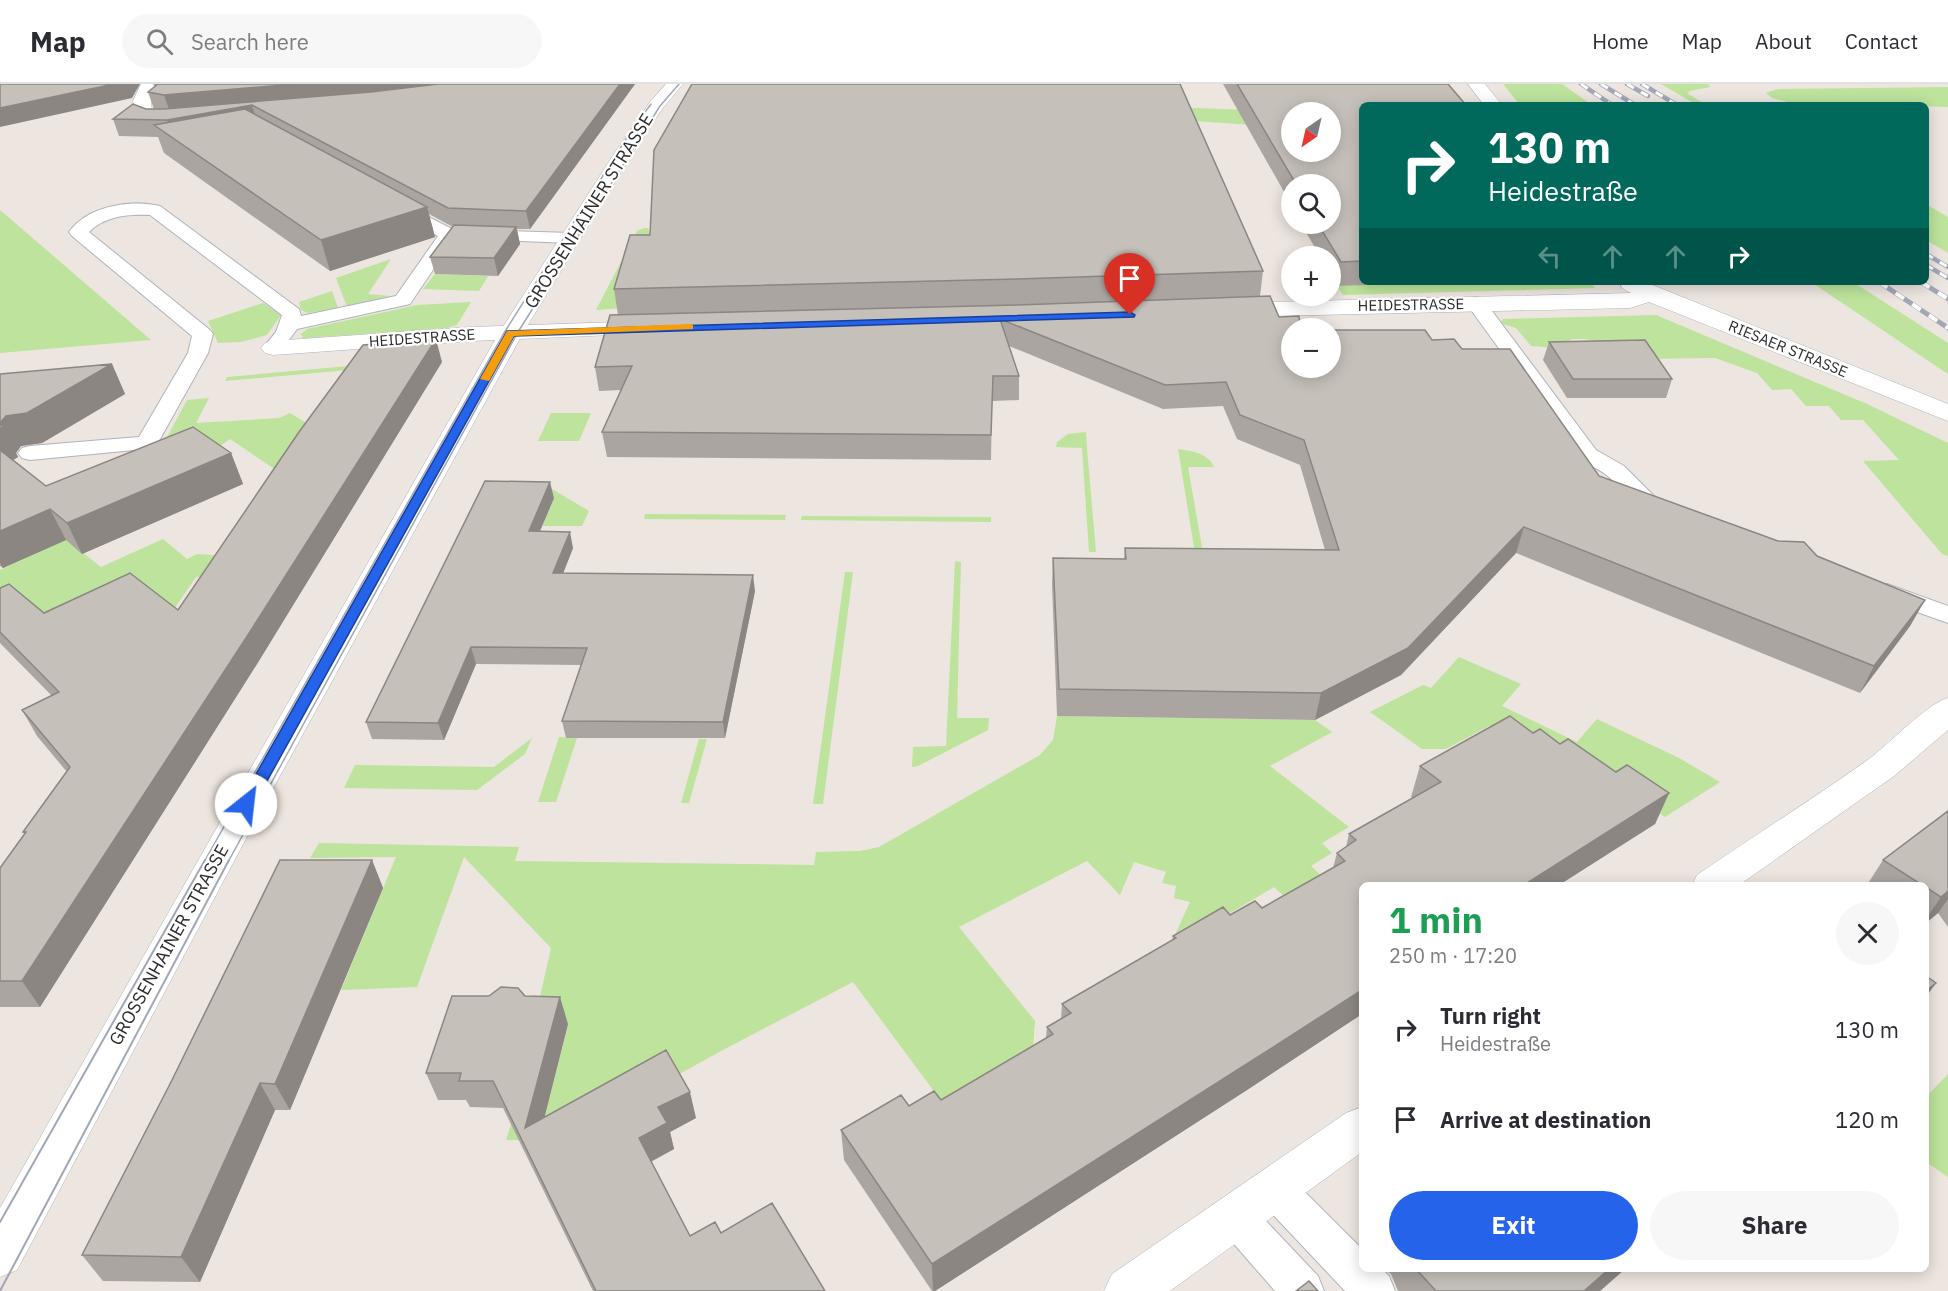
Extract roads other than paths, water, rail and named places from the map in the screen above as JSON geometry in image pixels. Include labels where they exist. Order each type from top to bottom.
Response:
[{"type":"street","points":[[149,84],[142,101],[142,113],[152,118],[196,118]]},
{"type":"street","name":"GROSSENHAINER STRASSE","points":[[0,1254],[240,816],[511,333],[648,117],[675,84]]},
{"type":"street","points":[[1476,84],[1491,102]]},
{"type":"street","name":"HEIDESTRASSE","points":[[1211,311],[1630,301],[1640,288]]},
{"type":"street","name":"RIESAER STRASSE","points":[[1640,288],[1948,412]]},
{"type":"street","name":"HEIDESTRASSE","points":[[273,348],[511,333],[671,328]]},
{"type":"street","points":[[1715,882],[1944,721]]},
{"type":"street","points":[[1129,1291],[1359,1129]]},
{"type":"lane","points":[[378,195],[448,234],[571,238]]},
{"type":"lane","points":[[30,453],[147,443],[198,353],[202,334],[78,232],[86,222],[107,213],[133,209],[154,210],[292,313],[286,333],[273,348]]},
{"type":"lane","points":[[288,325],[403,300],[448,234]]},
{"type":"lane","points":[[1476,303],[1588,454],[1616,471],[1650,506],[1681,517]]},
{"type":"lane","points":[[1868,585],[1948,615]]},
{"type":"lane","points":[[1274,1188],[1374,1291]]},
{"type":"lane","points":[[1234,1215],[1303,1291]]},
{"type":"tram line","points":[[228,862],[518,332],[660,106],[679,84]]},
{"type":"tram line","points":[[204,862],[504,333],[633,128],[651,104]]},
{"type":"tram line","points":[[0,1222],[205,860]]},
{"type":"tram line","points":[[0,1291],[229,860]]},
{"type":"railway","points":[[1581,84],[1608,102]]},
{"type":"railway","points":[[1601,84],[1630,102]]},
{"type":"railway","points":[[1627,84],[1648,96]]},
{"type":"railway","points":[[1642,84],[1672,102]]},
{"type":"railway","points":[[1929,256],[1948,267]]},
{"type":"railway","points":[[1929,267],[1948,278]]},
{"type":"railway","points":[[1884,285],[1948,328]]},
{"type":"railway","points":[[1926,285],[1948,299]]}]
